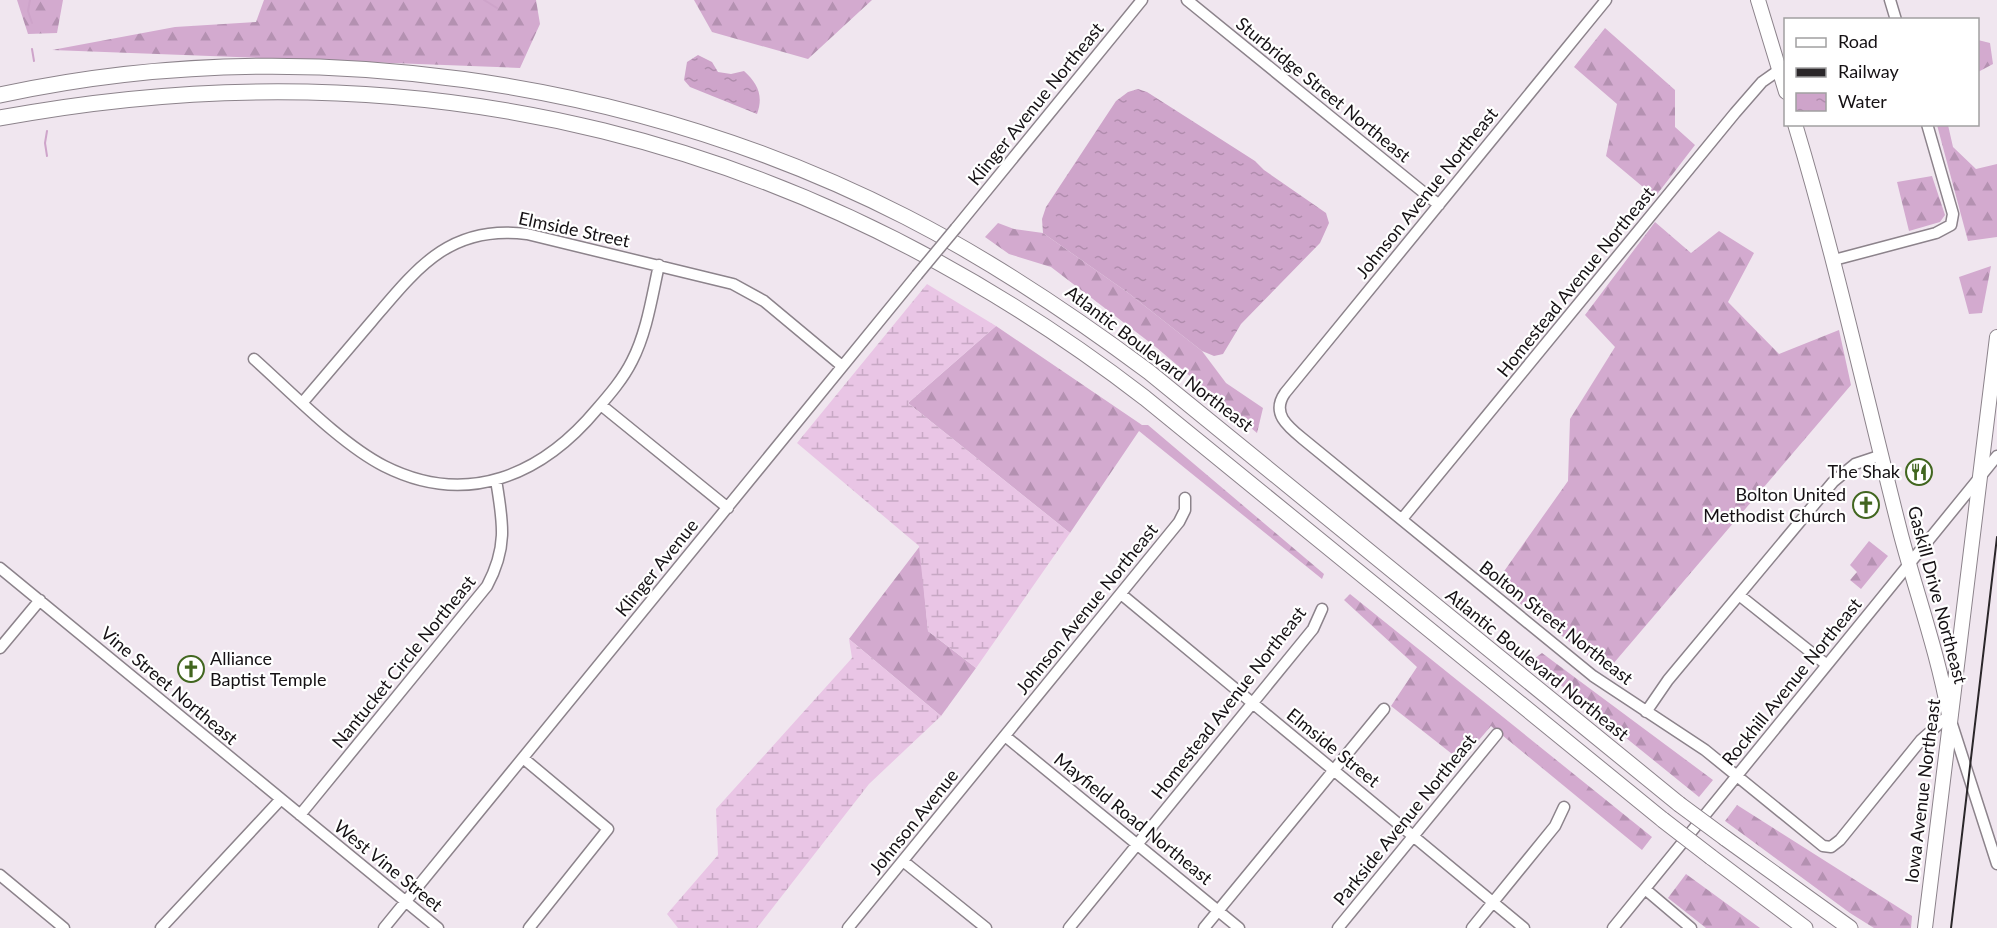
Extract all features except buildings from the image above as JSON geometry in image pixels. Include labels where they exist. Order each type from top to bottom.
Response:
[{"type":"highway","name":"Atlantic Boulevard Northeast","points":[[0,95],[110,77],[192,70],[303,68],[409,75],[490,85],[605,107],[724,142],[820,178],[941,236],[1017,279],[1095,331],[1166,386],[1679,804],[1850,928]]},
{"type":"highway","points":[[0,118],[111,100],[208,92],[297,91],[426,99],[542,117],[627,136],[718,164],[816,201],[906,243],[992,291],[1079,348],[1145,398],[1664,820],[1805,928]]},
{"type":"main road","points":[[1758,0],[1784,88]]},
{"type":"main road","name":"Gaskill Drive Northeast","points":[[1796,126],[1834,260],[1909,564],[1944,684],[1949,715]]},
{"type":"main road","name":"Iowa Avenue Northeast","points":[[1924,928],[1997,337]]},
{"type":"street","name":"Klinger Avenue Northeast","points":[[956,228],[1142,0]]},
{"type":"street","name":"Sturbridge Street Northeast","points":[[1187,0],[1438,205]]},
{"type":"street","name":"Johnson Avenue Northeast","points":[[1278,409],[1285,393],[1606,0]]},
{"type":"street","points":[[1890,0],[1895,18]]},
{"type":"street","name":"Homestead Avenue Northeast","points":[[1402,519],[1734,113],[1762,82],[1779,70]]},
{"type":"street","points":[[1834,260],[1936,233],[1951,225],[1953,214],[1928,126]]},
{"type":"street","name":"Klinger Avenue","points":[[384,928],[956,228]]},
{"type":"street","name":"Elmside Street","points":[[303,402],[416,270],[438,252],[459,241],[492,233],[527,234],[722,280],[764,301],[842,366]]},
{"type":"street","points":[[254,359],[365,454],[396,471],[441,483],[496,480],[526,469],[556,451],[601,405],[626,372],[637,351],[659,265]]},
{"type":"street","points":[[601,405],[728,508]]},
{"type":"street","name":"Bolton Street Northeast","points":[[1278,409],[1290,428],[1593,676],[1705,750],[1826,847],[1834,846],[1840,840],[1921,740],[1949,715]]},
{"type":"street","points":[[1646,712],[1668,680],[1833,482],[1855,464],[1882,455]]},
{"type":"street","name":"Rockhill Avenue Northeast","points":[[1613,928],[1997,456]]},
{"type":"street","name":"Nantucket Circle Northeast","points":[[300,815],[487,586],[498,563],[504,535],[496,480]]},
{"type":"street","name":"Johnson Avenue Northeast","points":[[1005,736],[1179,522],[1185,510],[1185,498]]},
{"type":"street","name":"Vine Street Northeast","points":[[0,568],[318,830]]},
{"type":"street","name":"Elmside Street","points":[[1121,594],[1524,928]]},
{"type":"street","points":[[1740,595],[1827,665]]},
{"type":"street","points":[[0,648],[40,600]]},
{"type":"street","name":"Homestead Avenue Northeast","points":[[1069,928],[1313,629],[1322,609]]},
{"type":"street","points":[[1203,928],[1384,709]]},
{"type":"street","name":"Gaskill Drive Northeast","points":[[1949,715],[1970,771],[1997,864]]},
{"type":"street","name":"Parkside Avenue Northeast","points":[[1338,928],[1497,734]]},
{"type":"street","name":"Mayfield Road Northeast","points":[[1005,736],[1239,928]]},
{"type":"street","name":"Johnson Avenue","points":[[848,928],[1005,736]]},
{"type":"street","points":[[523,758],[608,827],[606,834],[529,928]]},
{"type":"street","points":[[161,928],[280,799]]},
{"type":"street","points":[[1472,928],[1555,826],[1564,807]]},
{"type":"street","name":"West Vine Street","points":[[318,830],[438,928]]},
{"type":"street","points":[[903,861],[986,928]]},
{"type":"street","points":[[0,875],[64,928]]},
{"type":"street","points":[[1645,889],[1691,928]]},
{"type":"green space","points":[[17,0],[63,0],[57,33],[28,34]]},
{"type":"green space","points":[[264,0],[536,0],[540,24],[520,68],[52,50],[175,27],[256,22]]},
{"type":"green space","points":[[694,0],[872,0],[808,59],[712,32]]},
{"type":"green space","points":[[1605,28],[1675,90],[1675,127],[1695,145],[1655,197],[1606,156],[1617,104],[1574,67]]},
{"type":"green space","points":[[1979,40],[1990,43],[1993,64],[1979,71]]},
{"type":"green space","points":[[1937,126],[1948,126],[1953,147],[1976,169],[1997,164],[1997,237],[1968,241]]},
{"type":"green space","points":[[1932,176],[1945,215],[1940,222],[1909,231],[1897,182]]},
{"type":"green space","points":[[1655,222],[1691,253],[1719,231],[1754,253],[1728,302],[1779,354],[1839,330],[1851,385],[1607,671],[1495,584],[1568,481],[1570,419],[1615,347],[1585,315]]},
{"type":"green space","points":[[998,223],[1014,229],[1043,233],[1127,292],[1202,351],[1226,383],[1263,408],[1257,433],[1157,348],[1051,267],[1009,254],[985,237]]},
{"type":"green space","points":[[1991,266],[1982,313],[1969,314],[1959,277]]},
{"type":"green space","points":[[927,284],[996,326],[908,403],[1070,533],[976,668],[928,631],[919,546],[797,443]]},
{"type":"green space","points":[[996,326],[1142,425],[1148,425],[1324,574],[1322,579],[1139,431],[1070,533],[908,403]]},
{"type":"green space","points":[[1869,541],[1888,556],[1861,589],[1850,580],[1857,572],[1850,565]]},
{"type":"green space","points":[[920,546],[928,631],[976,668],[941,716],[849,639]]},
{"type":"green space","points":[[1350,594],[1652,837],[1642,850],[1491,726],[1461,761],[1391,706],[1417,667],[1344,600]]},
{"type":"green space","points":[[849,639],[941,716],[869,784],[757,928],[678,928],[667,914],[718,855],[716,809],[852,658]]},
{"type":"green space","points":[[1542,653],[1713,780],[1699,797],[1531,661]]},
{"type":"green space","points":[[1737,805],[1912,916],[1911,928],[1874,928],[1850,913],[1725,821]]},
{"type":"green space","points":[[1686,874],[1760,928],[1706,928],[1668,898]]},
{"type":"water","points":[[698,55],[712,62],[718,72],[731,74],[744,71],[749,76],[758,90],[760,101],[757,114],[690,87],[684,80],[687,62]]},
{"type":"water","points":[[1138,89],[1147,92],[1255,161],[1264,170],[1326,213],[1329,223],[1320,243],[1241,324],[1223,354],[1214,356],[1202,351],[1127,292],[1043,233],[1042,219],[1046,207],[1116,101],[1128,92]]},
{"type":"waterway","points":[[30,0],[28,11],[32,23]]},
{"type":"waterway","points":[[484,0],[497,8]]},
{"type":"waterway","points":[[32,49],[34,61]]},
{"type":"waterway","points":[[47,131],[45,143],[47,156]]},
{"type":"railway","points":[[1951,928],[1997,537]]},
{"type":"place","name":"The Shak","points":[[1919,472]]},
{"type":"place","name":"Bolton United Methodist Church","points":[[1866,505]]},
{"type":"place","name":"Alliance Baptist Temple","points":[[191,669]]}]
